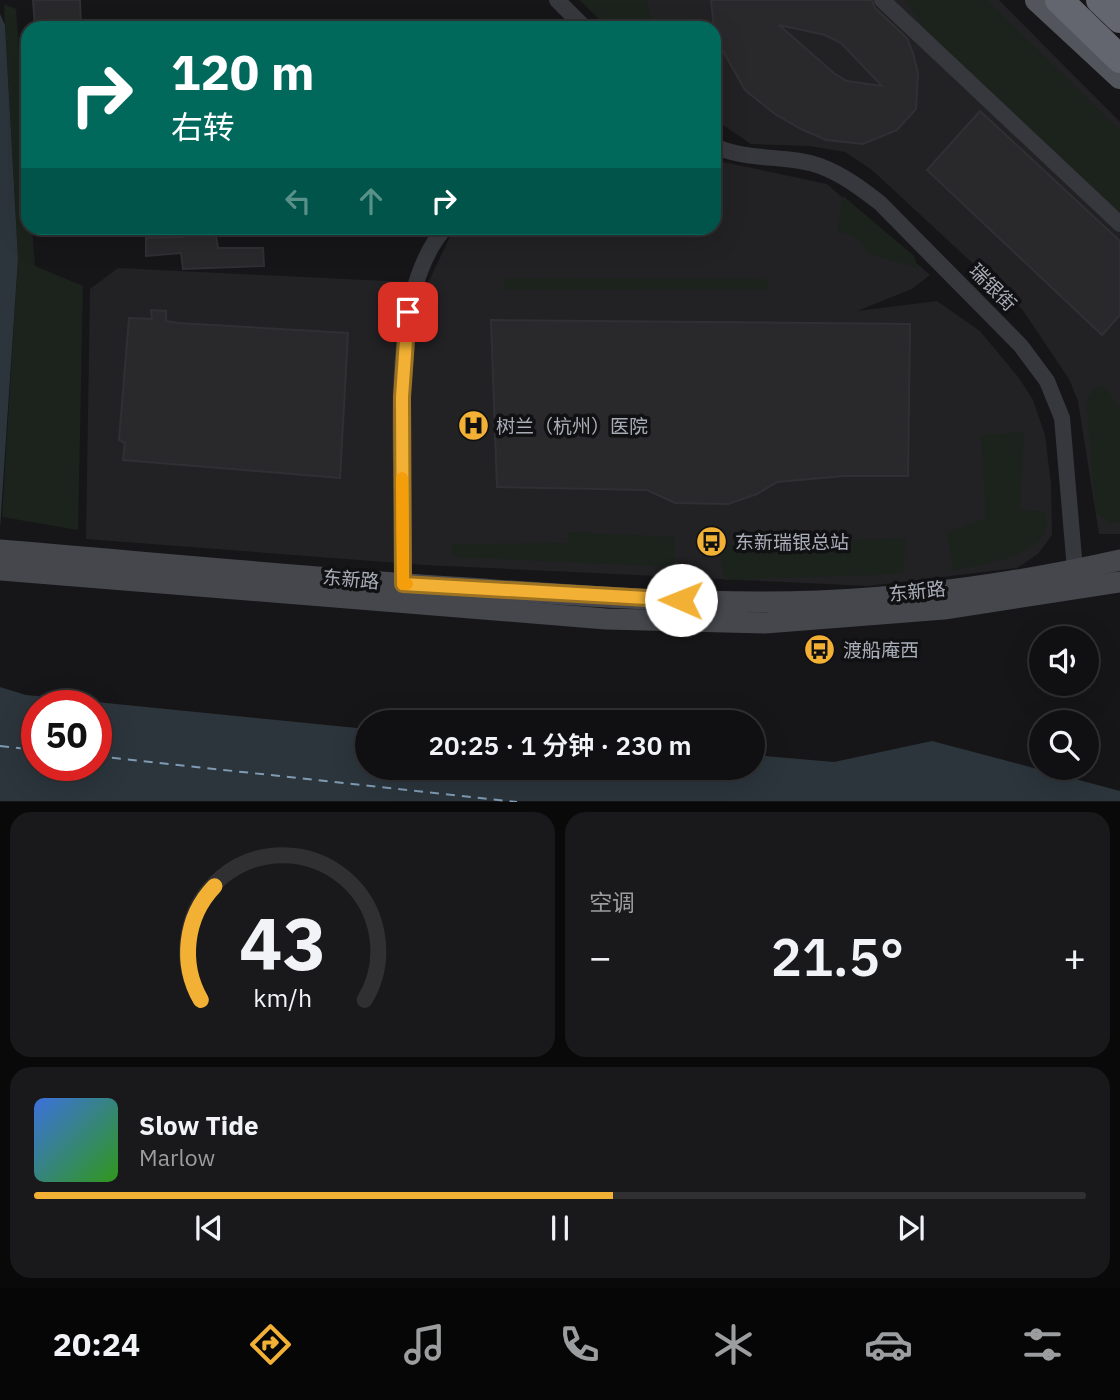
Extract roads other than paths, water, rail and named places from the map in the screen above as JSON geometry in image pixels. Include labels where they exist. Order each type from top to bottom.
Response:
[{"type":"highway","points":[[1059,0],[1120,59]]},
{"type":"highway","points":[[1100,0],[1120,19]]},
{"type":"main road","points":[[1037,0],[1120,77]]},
{"type":"main road","name":"东新路","points":[[0,550],[402,593],[606,619],[765,623],[944,609],[1076,580],[1120,560]]},
{"type":"main road","name":"东新路","points":[[0,570],[402,593]]},
{"type":"main road","name":"东新路","points":[[1076,580],[1120,582]]},
{"type":"street","points":[[557,0],[578,21]]},
{"type":"street","points":[[882,0],[1120,225]]},
{"type":"street","name":"瑞银街","points":[[721,149],[734,155],[818,165],[858,186],[880,203],[1021,346],[1047,382],[1062,418],[1076,580]]},
{"type":"street","points":[[402,593],[402,397],[408,312],[417,279],[439,235]]},
{"type":"place","name":"树兰（杭州）医院","points":[[473,426]]},
{"type":"place","name":"东新瑞银总站","points":[[712,542]]},
{"type":"place","name":"渡船庵西","points":[[820,650]]}]
